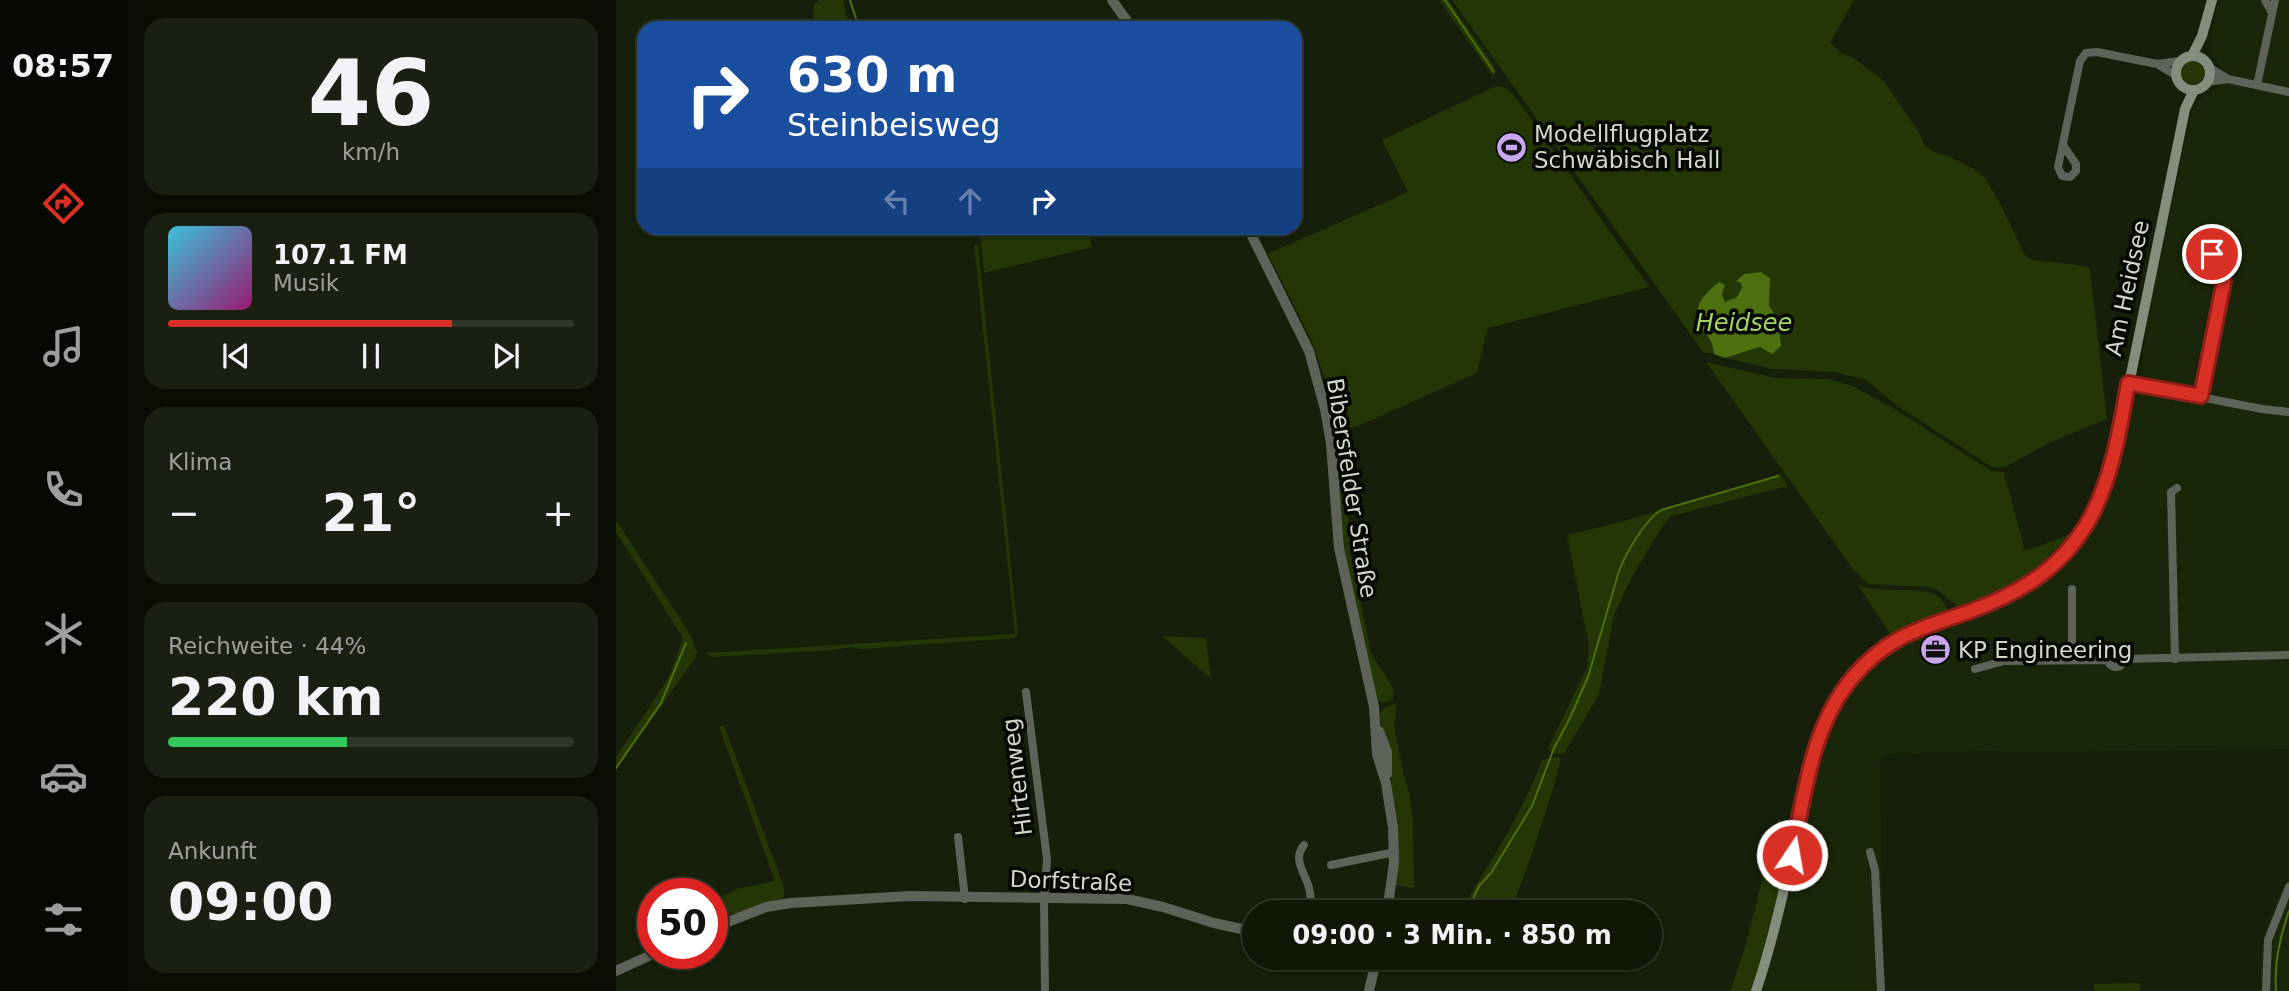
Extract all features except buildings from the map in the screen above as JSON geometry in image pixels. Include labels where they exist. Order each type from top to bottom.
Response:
[{"type":"main road","points":[[2197,57],[2212,0]]},
{"type":"main road","points":[[2197,57],[2210,68],[2207,82],[2185,84],[2177,68],[2180,61],[2197,57]]},
{"type":"main road","name":"Am Heidsee","points":[[1756,991],[1780,908],[1816,745],[1832,707],[1866,664],[1894,642],[1921,627],[2017,592],[2056,564],[2094,514],[2110,473],[2185,109],[2185,84]]},
{"type":"street","points":[[1112,0],[1127,21]]},
{"type":"street","points":[[2265,0],[2272,13]]},
{"type":"street","points":[[2257,85],[2275,0]]},
{"type":"street","points":[[2063,145],[2080,61],[2086,53],[2097,52],[2157,64],[2180,61]]},
{"type":"street","points":[[2157,64],[2185,84]]},
{"type":"street","points":[[2210,68],[2228,79],[2289,92]]},
{"type":"street","points":[[2207,82],[2228,79]]},
{"type":"street","name":"Bibersfelder Straße","points":[[1252,235],[1304,340],[1325,409],[1331,444],[1339,548],[1377,724],[1387,752],[1387,783],[1395,852],[1389,900]]},
{"type":"street","points":[[2201,396],[2224,281]]},
{"type":"street","points":[[2128,383],[2289,412]]},
{"type":"street","points":[[2175,659],[2171,492],[2177,488]]},
{"type":"street","points":[[2072,589],[2072,660]]},
{"type":"street","points":[[1975,669],[2004,661],[2109,660],[2115,667],[2121,665],[2124,659],[2289,655]]},
{"type":"street","name":"Hirtenweg","points":[[1026,692],[1047,859],[1044,900],[1045,991]]},
{"type":"street","points":[[958,837],[965,899]]},
{"type":"street","points":[[1304,845],[1299,852],[1298,862],[1309,887],[1311,900]]},
{"type":"street","points":[[1331,865],[1395,852]]},
{"type":"street","points":[[1870,852],[1875,870],[1881,991]]},
{"type":"street","points":[[2266,991],[2268,940],[2289,887]]},
{"type":"street","name":"Dorfstraße","points":[[728,922],[778,905],[901,897],[1128,899],[1242,929]]},
{"type":"street","points":[[616,971],[637,961]]},
{"type":"street","points":[[1369,991],[1374,970]]},
{"type":"shaded area","points":[[819,0],[843,0],[848,21],[813,21],[814,5]]},
{"type":"shaded area","points":[[1439,0],[1448,0],[1494,65],[1494,78]]},
{"type":"shaded area","points":[[1452,0],[1854,0],[1830,43],[1883,80],[1920,134],[1925,146],[1974,169],[1985,178],[2025,256],[2033,260],[2086,266],[2090,270],[2107,419],[2046,444],[2006,467],[1992,467],[1900,408],[1866,380],[1835,372],[1772,369],[1725,358],[1760,347],[1778,319],[1769,306],[1770,278],[1761,272],[1744,274],[1736,280],[1743,288],[1737,297],[1725,302],[1722,295],[1725,285],[1719,282],[1704,294],[1700,325],[1713,340],[1714,354],[1703,352]]},
{"type":"shaded area","points":[[2218,0],[2289,0],[2289,749],[1885,754],[1880,758],[1884,991],[1760,991],[1823,740],[1833,714],[1849,690],[1871,665],[1920,631],[2033,591],[2065,566],[2091,533],[2108,500],[2136,399],[2140,394],[2147,392],[2202,403],[2204,393],[2148,381],[2141,367],[2150,309],[2192,110],[2197,100],[2221,86],[2224,72],[2209,47]]},
{"type":"shaded area","points":[[2193,60],[2202,63],[2205,72],[2202,81],[2193,84],[2184,81],[2181,72],[2184,63]]},
{"type":"shaded area","points":[[1496,86],[1512,93],[1519,102],[1649,287],[1488,328],[1477,373],[1340,434],[1334,433],[1324,377],[1313,344],[1268,254],[1408,192],[1382,140]]},
{"type":"shaded area","points":[[981,235],[1089,235],[1092,247],[984,273]]},
{"type":"shaded area","points":[[974,245],[978,245],[1018,634],[1014,638],[861,649],[852,647],[712,657],[705,653],[1015,634]]},
{"type":"shaded area","points":[[1706,362],[1776,378],[1829,379],[1852,386],[1898,411],[1991,471],[2004,472],[2025,551],[2069,535],[2027,579],[1961,609],[1939,591],[1928,587],[1868,584],[1852,568]]},
{"type":"shaded area","points":[[1345,439],[1349,440],[1351,452],[1344,477],[1352,561],[1371,653],[1392,686],[1394,695],[1392,700],[1383,703],[1376,699],[1348,581],[1334,446]]},
{"type":"shaded area","points":[[1780,474],[1788,486],[1671,516],[1663,525],[1633,575],[1614,615],[1599,694],[1564,754],[1551,753],[1548,748],[1587,668],[1589,646],[1567,535]]},
{"type":"shaded area","points":[[616,520],[690,634],[697,653],[616,770],[616,757],[668,679],[683,638],[616,532]]},
{"type":"shaded area","points":[[1858,585],[1929,592],[1941,599],[1949,613],[1909,628],[1843,683],[1828,706],[1811,746],[1776,905],[1752,991],[1730,991],[1745,947],[1778,819],[1788,822],[1804,759],[1818,719],[1839,681],[1853,664],[1890,634]]},
{"type":"shaded area","points":[[1162,636],[1206,638],[1211,679]]},
{"type":"shaded area","points":[[1397,703],[1394,726],[1410,796],[1414,888],[1396,885],[1391,763],[1379,714],[1384,708]]},
{"type":"shaded area","points":[[724,725],[784,887],[784,897],[779,903],[728,915],[728,893],[775,881],[719,727]]},
{"type":"shaded area","points":[[1561,758],[1515,900],[1467,900],[1518,814],[1542,760]]},
{"type":"shaded area","points":[[2289,873],[2289,991],[2260,991],[2262,943]]},
{"type":"shaded area","points":[[2140,983],[2140,991],[2094,991],[2094,984]]},
{"type":"water","name":"Heidsee","points":[[1761,272],[1770,278],[1769,306],[1778,319],[1781,346],[1772,354],[1760,347],[1725,358],[1714,354],[1712,343],[1698,317],[1701,300],[1719,282],[1725,285],[1722,295],[1725,302],[1737,297],[1742,288],[1741,283],[1736,281],[1744,274]]},
{"type":"waterway","points":[[850,0],[857,21]]},
{"type":"waterway","points":[[1445,0],[1494,72]]},
{"type":"waterway","points":[[1472,900],[1532,806],[1554,748],[1588,677],[1619,571],[1643,529],[1661,510],[1778,476]]},
{"type":"waterway","points":[[616,768],[661,703],[686,643]]},
{"type":"waterway","points":[[2276,991],[2278,950],[2289,911]]},
{"type":"place","name":"Modellflugplatz Schwäbisch Hall","points":[[1511,147]]},
{"type":"place","name":"KP Engineering","points":[[1935,650]]},
{"type":"route","points":[[1792,855],[1816,745],[1832,707],[1853,678],[1881,651],[1906,634],[2017,592],[2056,564],[2085,529],[2102,496],[2115,453],[2128,383],[2201,396],[2224,281],[2212,262],[2212,254]]}]
